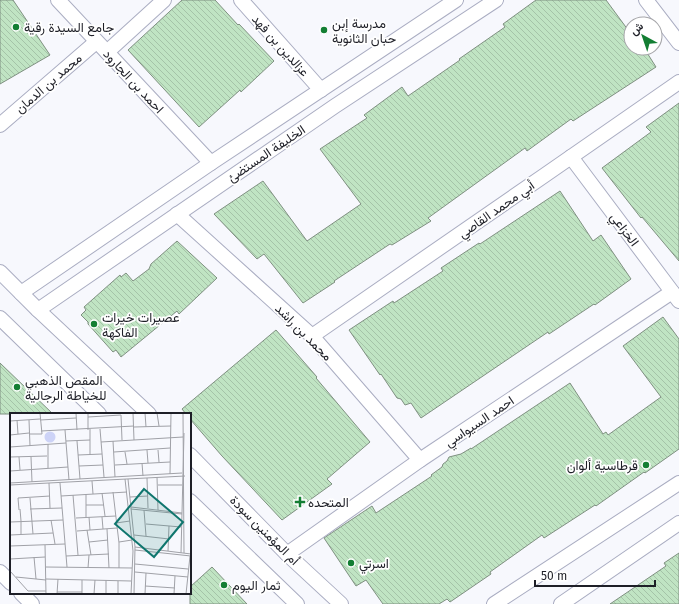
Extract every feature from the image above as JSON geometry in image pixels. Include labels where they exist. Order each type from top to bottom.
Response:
[{"type":"street","name":"احمد بن الجارود","points":[[58,0],[211,163]]},
{"type":"street","points":[[107,52],[164,0]]},
{"type":"street","name":"عزالدين بن فهد","points":[[241,0],[321,90]]},
{"type":"street","name":"الخليفة المستضئ","points":[[21,292],[211,163],[456,0]]},
{"type":"street","name":"الخليفة المستضئ","points":[[38,310],[342,102],[496,0]]},
{"type":"street","points":[[646,0],[679,43]]},
{"type":"street","name":"محمد بن الدمان","points":[[0,125],[96,42]]},
{"type":"street","name":"أبي محمد القاصي","points":[[312,336],[679,82]]},
{"type":"street","name":"الخزاعي","points":[[571,157],[676,296]]},
{"type":"street","name":"محمد بن راشد","points":[[177,214],[312,336],[420,460]]},
{"type":"street","points":[[0,272],[38,310],[148,413]]},
{"type":"street","name":"احمد السيواسي","points":[[287,554],[420,460],[676,296]]},
{"type":"street","points":[[0,318],[98,413]]},
{"type":"street","name":"أم المؤمنين سودة","points":[[191,456],[287,554],[342,604]]},
{"type":"street","points":[[494,604],[679,483]]},
{"type":"street","points":[[191,502],[297,604]]},
{"type":"street","points":[[561,604],[679,523]]},
{"type":"street","points":[[22,594],[32,604]]},
{"type":"building","name":"جامع السيدة رقية","points":[[0,0],[13,0],[50,55],[0,84]]},
{"type":"building","points":[[182,0],[215,0],[274,61],[241,92],[240,90],[199,127],[128,50]]},
{"type":"building","points":[[536,0],[606,0],[623,23],[623,56],[649,56],[656,67],[573,121],[571,119],[527,151],[525,148],[428,218],[431,221],[392,245],[390,244],[303,303],[264,254],[257,259],[214,214],[263,181],[307,241],[361,204],[320,149],[367,118],[364,115],[402,87],[408,96],[505,27],[503,24]]},
{"type":"building","points":[[679,103],[679,261],[642,217],[641,218],[602,168],[651,132],[646,127]]},
{"type":"building","points":[[560,191],[593,241],[601,235],[631,279],[595,305],[594,304],[549,334],[548,332],[421,418],[411,403],[405,405],[401,399],[397,398],[349,330],[443,271],[441,268]]},
{"type":"building","points":[[177,241],[217,278],[179,314],[177,311],[121,357],[116,350],[113,352],[81,315],[86,310],[84,307],[120,275],[121,277],[126,273],[133,281],[149,269],[151,264]]},
{"type":"building","points":[[663,317],[679,339],[679,449],[596,506],[595,505],[544,538],[542,535],[490,572],[491,574],[450,602],[447,599],[439,604],[383,604],[366,580],[356,586],[324,538],[372,506],[376,513],[432,476],[431,475],[442,467],[449,457],[461,454],[471,449],[570,383],[603,434],[606,432],[608,435],[661,397],[623,346]]},
{"type":"building","points":[[276,330],[370,442],[327,479],[332,484],[282,520],[222,456],[191,420],[191,413],[185,413],[182,409]]},
{"type":"building","points":[[0,363],[52,413],[10,413],[0,414]]},
{"type":"building","points":[[679,553],[679,604],[610,604],[666,566],[664,563]]},
{"type":"building","points":[[212,567],[247,604],[190,604],[191,586]]},
{"type":"place","name":"جامع السيدة رقية","points":[[16,27]]},
{"type":"place","name":"مدرسة إبن حبان الثانوية","points":[[324,30]]},
{"type":"place","name":"عصيرات خيرات الفاكهة","points":[[94,324]]},
{"type":"place","name":"المقص الذهبي للخياطة الرجالية","points":[[17,387]]},
{"type":"place","name":"قرطاسية ألوان","points":[[646,465]]},
{"type":"place","name":"المتحده","points":[[300,502]]},
{"type":"place","name":"اسرتي","points":[[351,563]]},
{"type":"place","name":"ثمار اليوم","points":[[224,585]]}]
